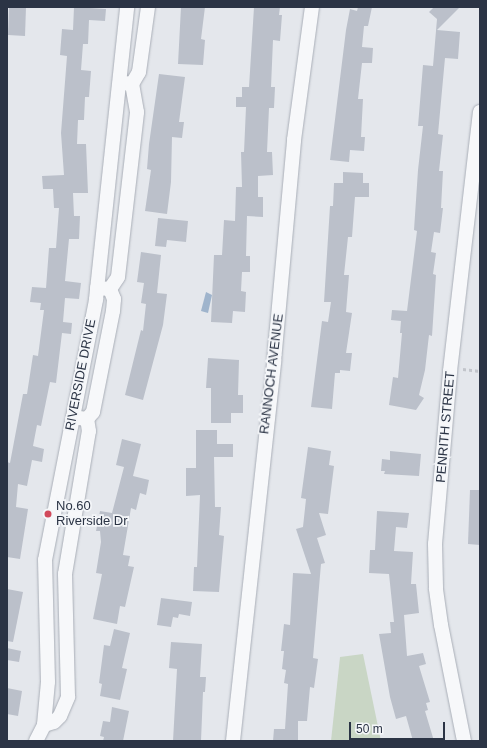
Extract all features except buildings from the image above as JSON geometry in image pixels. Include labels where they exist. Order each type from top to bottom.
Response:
[{"type":"street","name":"RIVERSIDE DRIVE","points":[[36,741],[44,725],[48,682],[45,560],[73,417],[104,288],[125,83],[127,7]]},
{"type":"street","points":[[87,419],[93,412],[113,310],[114,299],[104,288],[118,277],[126,219],[137,112],[125,83],[139,72],[148,7]]},
{"type":"street","name":"RANNOCH AVENUE","points":[[233,741],[277,331],[294,140],[312,7]]},
{"type":"street","name":"PENRITH STREET","points":[[464,741],[446,653],[436,581],[435,544],[451,368],[480,112]]},
{"type":"street","points":[[73,417],[87,419]]},
{"type":"street","points":[[44,725],[60,716],[68,697],[65,574],[89,431],[87,419]]},
{"type":"path","points":[[451,368],[480,371]]},
{"type":"green space","points":[[363,654],[381,741],[331,741],[340,657]]},
{"type":"water","points":[[206,292],[212,295],[208,313],[201,311]]},
{"type":"place","name":"No.60 Riverside Dr","points":[[48,514]]}]
